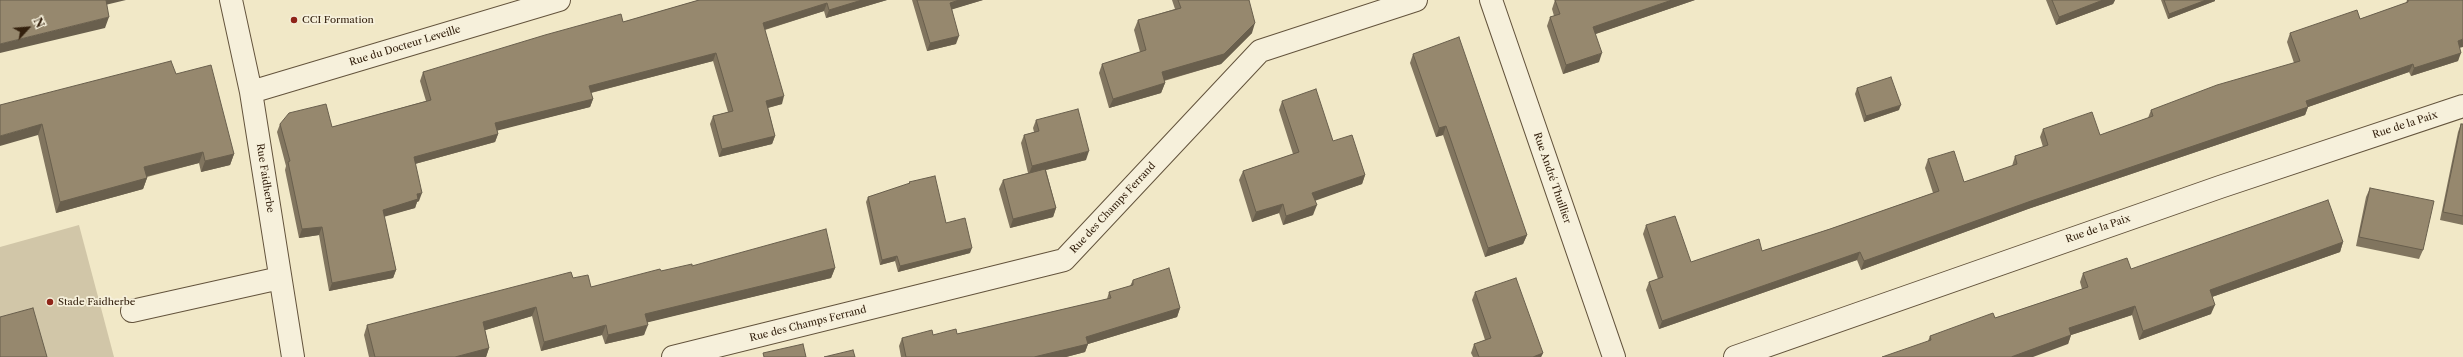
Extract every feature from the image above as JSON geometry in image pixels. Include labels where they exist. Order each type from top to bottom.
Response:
[{"type":"street","name":"Rue Faidherbe","points":[[231,0],[251,92],[293,357]]},
{"type":"street","name":"Rue du Docteur Leveille","points":[[251,92],[560,0]]},
{"type":"street","name":"Rue des Champs Ferrand","points":[[673,357],[1064,260],[1260,51],[1416,0]]},
{"type":"street","name":"Rue André Thuillier","points":[[1491,0],[1614,357]]},
{"type":"street","name":"Rue de la Paix","points":[[1735,357],[2220,186],[2463,106]]},
{"type":"street","points":[[132,311],[280,278]]},
{"type":"shaded area","name":"Stade Faidherbe","points":[[79,225],[114,357],[0,357],[0,247]]},
{"type":"building","points":[[0,0],[106,0],[109,17],[0,44]]},
{"type":"building","points":[[699,0],[862,0],[829,10],[827,3],[763,23],[784,96],[766,101],[775,136],[722,149],[713,116],[733,111],[716,53],[589,86],[593,99],[495,123],[498,134],[414,157],[422,193],[417,194],[418,199],[383,210],[396,270],[332,283],[322,227],[302,229],[288,162],[290,161],[280,124],[289,113],[326,104],[332,127],[431,100],[423,72],[545,35],[621,14],[623,22]]},
{"type":"building","points":[[917,0],[959,0],[950,3],[959,36],[930,43]]},
{"type":"building","points":[[1178,0],[1249,0],[1255,23],[1224,54],[1162,72],[1165,83],[1113,99],[1102,64],[1146,50],[1138,20],[1181,8]]},
{"type":"building","points":[[1555,0],[1672,0],[1593,27],[1602,53],[1566,65],[1550,17],[1560,14]]},
{"type":"building","points":[[2052,0],[2103,0],[2059,17]]},
{"type":"building","points":[[2164,0],[2206,0],[2169,14]]},
{"type":"building","points":[[2408,0],[2463,0],[2463,39],[2458,41],[2461,53],[2414,68],[2413,64],[2306,101],[2308,107],[2031,201],[1864,261],[1860,252],[1662,321],[1649,282],[1663,277],[1646,225],[1675,216],[1691,262],[1759,239],[1762,251],[1939,191],[1928,159],[1954,151],[1964,182],[2017,164],[2015,156],[2048,145],[2043,129],[2092,112],[2100,135],[2153,116],[2151,110],[2217,85],[2300,61],[2290,33],[2357,10],[2360,19],[2408,2]]},
{"type":"building","points":[[1459,37],[1527,235],[1488,248],[1446,126],[1439,128],[1413,54]]},
{"type":"building","points":[[171,61],[176,74],[211,65],[234,154],[205,161],[203,152],[144,167],[147,178],[60,202],[42,124],[0,136],[0,105]]},
{"type":"building","points":[[1891,77],[1901,105],[1866,116],[1857,88]]},
{"type":"building","points":[[1316,89],[1333,141],[1352,135],[1365,175],[1312,193],[1317,205],[1286,216],[1283,204],[1256,212],[1243,171],[1299,152],[1282,101]]},
{"type":"building","points":[[1078,109],[1089,151],[1032,166],[1024,135],[1039,131],[1036,120]]},
{"type":"building","points":[[2461,124],[2463,124],[2463,216],[2443,212]]},
{"type":"building","points":[[1045,169],[1056,208],[1013,219],[1003,180]]},
{"type":"building","points":[[935,176],[946,223],[965,218],[972,248],[900,266],[897,256],[882,260],[868,197],[910,183],[909,182]]},
{"type":"building","points":[[2370,188],[2434,201],[2423,250],[2359,237]]},
{"type":"building","points":[[2328,200],[2343,242],[2210,290],[2215,305],[2143,331],[2135,306],[2069,328],[2071,335],[2011,357],[1882,357],[1931,340],[1930,336],[1993,313],[1995,318],[2088,287],[2083,273],[2127,258],[2131,269]]},
{"type":"building","points":[[826,229],[835,268],[645,314],[648,325],[608,335],[606,325],[544,342],[536,307],[483,322],[489,348],[455,357],[375,357],[367,325],[571,272],[573,278],[588,275],[591,287],[660,269],[661,271],[692,264],[692,266]]},
{"type":"building","points":[[1169,268],[1180,308],[1086,337],[1088,344],[1034,357],[906,357],[902,338],[932,330],[933,335],[956,329],[957,334],[1111,298],[1109,292],[1133,285],[1133,280]]},
{"type":"building","points":[[1516,278],[1543,353],[1533,357],[1479,357],[1474,344],[1491,338],[1475,292]]},
{"type":"building","points":[[33,308],[47,357],[0,357],[0,317]]},
{"type":"building","points":[[803,344],[806,357],[764,357],[763,353]]},
{"type":"building","points":[[853,350],[855,357],[824,357]]},
{"type":"place","name":"CCI Formation","points":[[294,20]]},
{"type":"place","name":"Stade Faidherbe","points":[[50,302]]}]
